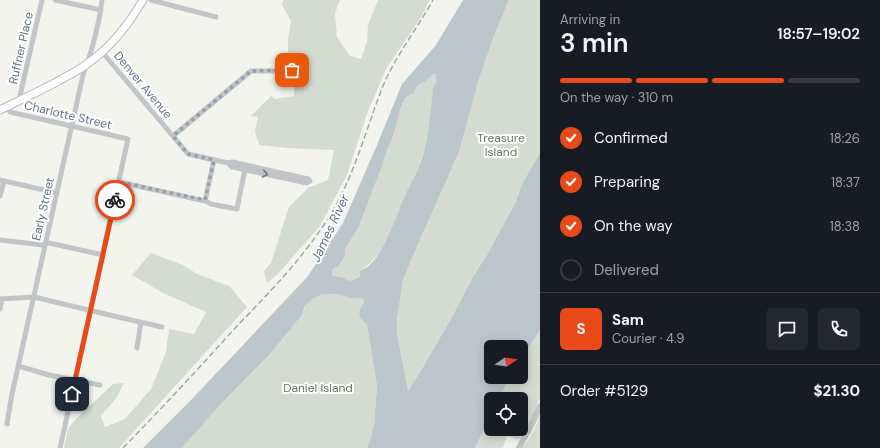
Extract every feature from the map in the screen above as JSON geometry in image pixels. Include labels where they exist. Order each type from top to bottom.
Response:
[{"type":"main road","points":[[0,110],[68,76],[87,64],[102,52],[133,16],[143,0]]},
{"type":"street","name":"Ruffner Place","points":[[19,100],[42,0]]},
{"type":"street","points":[[55,0],[101,10]]},
{"type":"street","name":"Early Street","points":[[7,424],[18,366],[45,244],[83,75],[92,52],[102,0]]},
{"type":"street","points":[[151,0],[216,17]]},
{"type":"street","name":"Denver Avenue","points":[[102,52],[188,154],[228,163],[233,162],[308,179],[310,181],[307,183],[232,167],[228,163]]},
{"type":"street","points":[[173,136],[251,71],[292,70]]},
{"type":"street","name":"Charlotte Street","points":[[7,106],[10,112],[128,139],[119,182]]},
{"type":"street","points":[[205,200],[214,160]]},
{"type":"street","points":[[60,448],[119,182],[205,200],[211,204],[237,209],[245,169]]},
{"type":"street","points":[[0,196],[2,180],[57,193]]},
{"type":"street","points":[[0,240],[43,245],[49,243],[103,256]]},
{"type":"street","points":[[0,309],[1,299],[34,297],[162,327]]},
{"type":"street","points":[[136,348],[141,322]]},
{"type":"street","points":[[18,366],[100,385]]},
{"type":"street","points":[[519,448],[540,406]]},
{"type":"green space","points":[[283,0],[340,0],[335,13],[337,37],[350,56],[361,59],[367,42],[368,25],[378,0],[430,0],[421,17],[386,69],[367,114],[347,175],[320,226],[278,274],[267,283],[264,271],[271,263],[289,207],[308,188],[328,180],[334,150],[259,145],[255,131],[258,117],[251,116],[271,96],[275,99],[294,96],[294,74],[288,67],[288,39],[291,21],[282,5]]},
{"type":"green space","name":"Treasure Island","points":[[509,0],[540,0],[540,153],[523,182],[516,201],[487,255],[408,391],[397,333],[397,320],[403,280],[459,152],[479,79],[494,36]]},
{"type":"green space","points":[[433,74],[436,74],[436,81],[433,88],[432,107],[423,154],[384,247],[378,255],[359,273],[360,277],[349,281],[342,277],[332,276],[332,270],[342,261],[346,247],[358,229],[382,166],[400,109],[405,98],[413,93],[418,85],[426,81]]},
{"type":"green space","points":[[151,253],[183,265],[197,274],[229,286],[247,307],[119,448],[64,448],[68,429],[75,420],[113,384],[124,383],[117,397],[101,416],[105,427],[125,419],[151,389],[166,352],[169,329],[194,334],[206,312],[163,293],[132,275]]},
{"type":"green space","name":"Daniel Island","points":[[322,294],[338,294],[349,298],[363,299],[364,301],[361,306],[365,323],[367,325],[377,386],[374,425],[367,448],[182,448],[220,405],[270,354],[302,315],[307,303],[316,296]]},
{"type":"green space","points":[[540,330],[540,398],[528,427],[528,392],[502,392],[506,384],[528,384],[528,349]]},
{"type":"green space","points":[[540,416],[540,448],[523,448],[533,433]]},
{"type":"green space","points":[[484,429],[484,436],[508,436],[503,448],[475,448]]},
{"type":"green space","points":[[508,436],[522,436],[520,439]]},
{"type":"shaded area","name":"James River","points":[[463,0],[509,0],[494,36],[479,79],[459,152],[403,280],[397,320],[397,333],[408,391],[487,255],[516,201],[523,182],[540,153],[540,330],[528,349],[528,340],[484,340],[484,384],[506,384],[502,392],[484,392],[484,429],[475,448],[367,448],[374,425],[377,386],[367,325],[360,316],[364,301],[363,299],[349,298],[338,294],[322,294],[312,299],[305,306],[302,315],[270,354],[220,405],[182,448],[143,448],[192,399],[308,276],[343,223],[402,84],[436,45]],"holes":[[[433,74],[436,74],[436,81],[433,88],[423,156],[386,240],[374,260],[367,267],[359,271],[360,277],[349,281],[342,277],[332,276],[332,270],[342,261],[345,255],[346,247],[358,229],[391,141],[400,109],[405,98],[413,93],[418,85],[426,81]]]},
{"type":"railway","points":[[123,448],[273,288],[296,262],[327,220],[345,188],[388,75],[433,0]]},
{"type":"way so far","points":[[115,200],[119,182],[205,200],[214,160],[188,154],[173,136],[251,71],[292,70]]},
{"type":"route","points":[[72,394],[115,200]]}]
